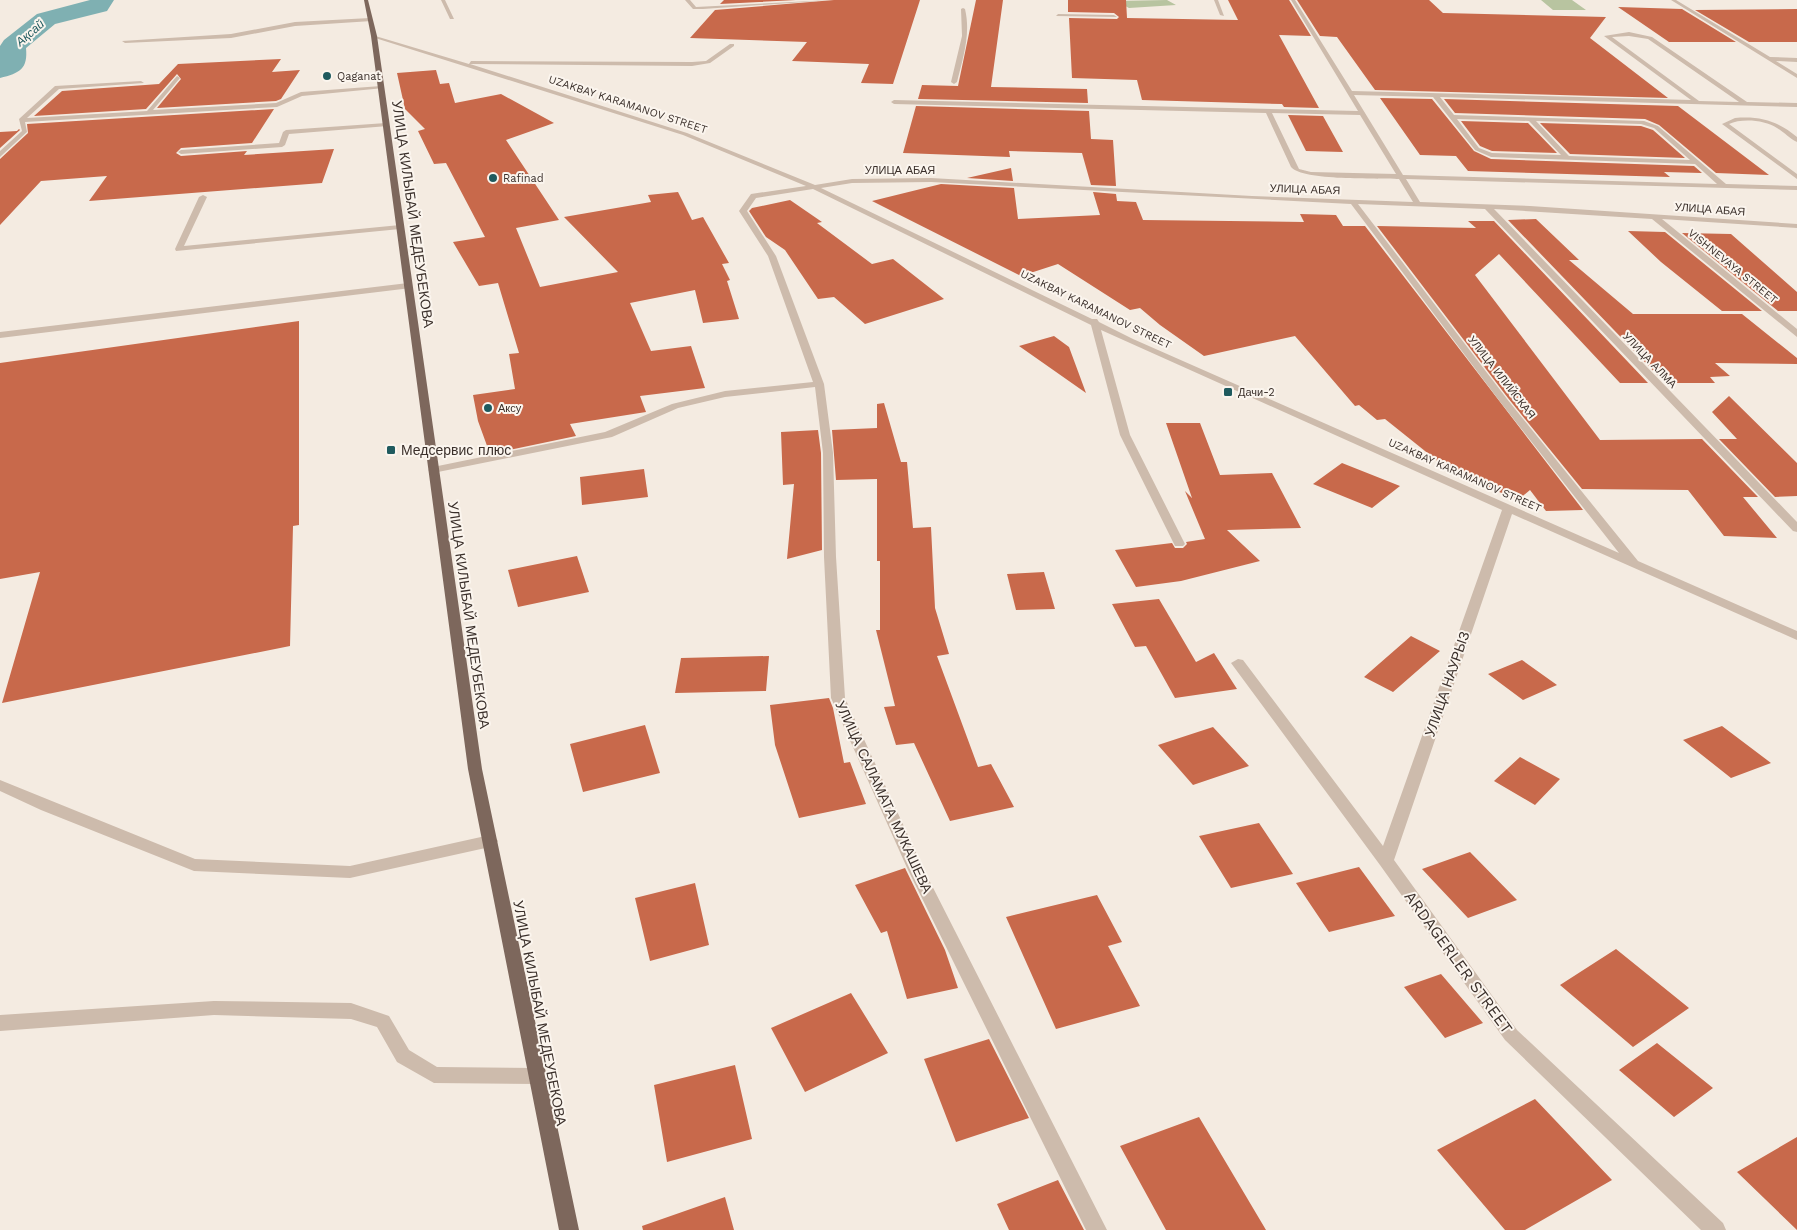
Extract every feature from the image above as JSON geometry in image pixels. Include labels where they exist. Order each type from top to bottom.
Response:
[{"type":"main road","name":"УЛИЦА КИЛЫБАЙ МЕДЕУБЕКОВА","points":[[366,0],[374,36],[475,769],[569,1230]]},
{"type":"street","points":[[442,0],[452,18]]},
{"type":"street","points":[[687,0],[695,8],[830,0]]},
{"type":"street","points":[[1216,0],[1222,15]]},
{"type":"street","points":[[1293,0],[1418,204]]},
{"type":"street","points":[[1673,0],[1797,76]]},
{"type":"street","points":[[954,82],[966,19],[963,9]]},
{"type":"street","points":[[1058,15],[1114,17]]},
{"type":"street","points":[[125,41],[231,36],[295,24],[370,20]]},
{"type":"street","points":[[1697,102],[1607,36],[1629,34],[1650,38],[1745,104]]},
{"type":"street","name":"UZAKBAY KARAMANOV STREET","points":[[374,36],[685,134],[812,186],[1130,340],[1797,636]]},
{"type":"street","points":[[459,63],[692,64],[708,62],[732,45]]},
{"type":"street","points":[[1770,60],[1797,60]]},
{"type":"street","points":[[148,112],[177,78]]},
{"type":"street","points":[[20,120],[58,87],[141,83]]},
{"type":"street","points":[[20,120],[277,105],[302,94],[381,88]]},
{"type":"street","points":[[1350,93],[1797,105]]},
{"type":"street","points":[[1435,96],[1477,149],[1484,153],[1504,157],[1697,162]]},
{"type":"street","points":[[894,102],[1362,113]]},
{"type":"street","points":[[1268,111],[1296,170],[1311,174],[1797,188]]},
{"type":"street","points":[[1451,117],[1642,122],[1656,127],[1724,186]]},
{"type":"street","points":[[1531,119],[1568,159]]},
{"type":"street","points":[[0,155],[25,131],[20,120]]},
{"type":"street","points":[[1797,140],[1776,125],[1736,120],[1725,124],[1797,177]]},
{"type":"street","points":[[181,152],[282,145],[286,132],[386,125]]},
{"type":"street","name":"УЛИЦА АБАЯ","points":[[812,186],[852,181],[930,180],[1353,202],[1488,206],[1797,226]]},
{"type":"street","name":"УЛИЦА САЛАМАТА МУКАШЕВА","points":[[812,186],[754,196],[743,211],[772,256],[819,384],[828,453],[830,557],[838,698],[916,870],[1097,1230]]},
{"type":"street","points":[[203,196],[179,249],[400,227]]},
{"type":"street","name":"УЛИЦА ИЛИЙСКАЯ","points":[[1353,202],[1504,402],[1635,564]]},
{"type":"street","name":"УЛИЦА АЛМА","points":[[1488,206],[1797,529]]},
{"type":"street","name":"VISHNEVAYA STREET","points":[[1654,216],[1797,334]]},
{"type":"street","points":[[0,335],[408,286]]},
{"type":"street","points":[[1094,322],[1126,434],[1179,544]]},
{"type":"street","points":[[434,470],[608,436],[675,406],[724,394],[819,384]]},
{"type":"street","name":"УЛИЦА НАУРЫЗ","points":[[1386,861],[1508,508]]},
{"type":"street","name":"ARDAGERLER STREET","points":[[1238,663],[1386,861],[1511,1035],[1716,1230]]},
{"type":"street","points":[[0,785],[194,865],[350,872],[490,841]]},
{"type":"street","points":[[0,1023],[214,1008],[351,1011],[383,1021],[403,1056],[434,1075],[538,1076]]},
{"type":"green space","points":[[1167,0],[1176,5],[1129,8],[1116,1]]},
{"type":"green space","points":[[1541,0],[1572,0],[1586,10],[1553,10]]},
{"type":"building","points":[[724,0],[796,0],[720,4]]},
{"type":"building","points":[[834,0],[920,0],[893,84],[861,83],[869,64],[792,61],[807,42],[690,38],[715,10]]},
{"type":"building","points":[[976,0],[1003,0],[991,87],[1087,89],[1088,103],[918,99],[922,85],[958,86]]},
{"type":"building","points":[[1068,0],[1126,0],[1127,18],[1238,20],[1228,0],[1289,0],[1311,36],[1279,35],[1319,108],[1284,107],[1282,104],[1142,100],[1137,80],[1072,78],[1069,18],[1117,19],[1119,17],[1114,13],[1068,12]]},
{"type":"building","points":[[1297,0],[1429,0],[1443,13],[1606,17],[1590,38],[1668,98],[1375,90],[1337,37],[1320,36]]},
{"type":"building","points":[[1618,7],[1682,9],[1736,42],[1669,42]]},
{"type":"building","points":[[1797,9],[1797,42],[1749,42],[1695,10]]},
{"type":"building","points":[[281,59],[272,72],[300,70],[281,99],[276,101],[157,108],[181,79],[177,74],[146,109],[34,116],[62,91],[159,84],[178,64]]},
{"type":"building","points":[[436,70],[440,84],[449,83],[455,103],[501,94],[554,123],[506,140],[559,220],[516,228],[540,287],[618,272],[564,217],[651,202],[648,195],[678,192],[692,220],[703,217],[729,263],[722,264],[730,280],[727,281],[739,319],[703,323],[695,290],[630,303],[651,351],[691,346],[705,388],[640,396],[646,412],[570,424],[576,436],[490,454],[478,421],[473,395],[515,389],[509,354],[519,353],[498,283],[479,286],[453,242],[485,237],[446,163],[434,164],[418,131],[425,129],[405,109],[397,73]]},
{"type":"building","points":[[1380,98],[1432,99],[1474,151],[1491,159],[1694,166],[1702,173],[1664,172],[1670,177],[1468,171],[1456,156],[1420,155]]},
{"type":"building","points":[[1444,99],[1678,106],[1769,175],[1716,173],[1659,125],[1645,119],[1455,113]]},
{"type":"building","points":[[916,106],[1089,111],[1091,139],[1113,140],[1116,186],[1091,185],[1082,153],[1009,151],[1010,157],[903,153]]},
{"type":"building","points":[[274,109],[252,143],[181,148],[176,153],[181,156],[247,151],[244,155],[334,149],[322,183],[89,201],[107,176],[41,181],[0,225],[0,159],[28,133],[27,124]]},
{"type":"building","points":[[1288,115],[1323,116],[1343,152],[1306,151]]},
{"type":"building","points":[[1461,121],[1528,123],[1557,153],[1492,151],[1480,146]]},
{"type":"building","points":[[1540,123],[1641,126],[1653,130],[1685,158],[1570,154]]},
{"type":"building","points":[[20,130],[0,148],[0,132],[17,131]]},
{"type":"building","points":[[1011,168],[1013,181],[967,178]]},
{"type":"building","points":[[941,184],[1014,188],[1018,219],[1100,215],[1093,192],[1116,194],[1117,201],[1136,202],[1143,220],[1304,222],[1300,214],[1336,215],[1343,226],[1365,226],[1583,510],[1546,511],[1530,490],[1518,500],[1450,471],[1385,419],[1377,420],[1359,405],[1355,406],[1295,336],[1204,356],[1160,325],[1140,308],[1130,310],[1058,264],[1021,276],[872,201]]},
{"type":"building","points":[[790,200],[822,222],[817,223],[872,264],[893,259],[944,299],[865,324],[834,297],[818,299],[785,250],[766,237],[749,211],[752,208]]},
{"type":"building","points":[[1536,219],[1579,260],[1569,260],[1633,314],[1742,314],[1797,358],[1797,364],[1715,363],[1730,376],[1710,377],[1715,383],[1665,383],[1508,220]]},
{"type":"building","points":[[1468,221],[1494,221],[1648,383],[1620,383],[1499,254],[1475,275],[1600,440],[1702,439],[1758,497],[1743,497],[1777,538],[1724,536],[1688,490],[1582,489],[1508,398],[1377,226],[1476,228]]},
{"type":"building","points":[[1628,231],[1665,232],[1762,311],[1722,311],[1661,262]]},
{"type":"building","points":[[1682,233],[1731,234],[1797,292],[1797,311],[1778,311]]},
{"type":"building","points":[[299,321],[299,525],[293,526],[290,646],[2,703],[40,572],[0,579],[0,363]]},
{"type":"building","points":[[1054,336],[1069,347],[1086,393],[1019,346]]},
{"type":"building","points":[[1729,396],[1797,463],[1797,496],[1775,497],[1719,439],[1737,439],[1712,412]]},
{"type":"building","points":[[884,403],[901,462],[907,462],[913,528],[931,527],[935,608],[949,654],[937,656],[978,767],[991,764],[1014,807],[950,821],[914,743],[896,745],[884,707],[895,706],[876,630],[880,630],[880,561],[877,561],[877,479],[836,480],[832,430],[877,428],[877,404]]},
{"type":"building","points":[[1166,423],[1200,423],[1220,475],[1272,473],[1301,528],[1227,530],[1260,561],[1181,581],[1136,587],[1115,550],[1172,543],[1175,548],[1183,548],[1187,544],[1186,542],[1205,539],[1185,491],[1192,498]]},
{"type":"building","points":[[818,430],[821,453],[822,550],[787,559],[794,484],[783,485],[781,432]]},
{"type":"building","points":[[1342,463],[1400,486],[1372,508],[1313,484]]},
{"type":"building","points":[[644,469],[648,497],[582,505],[580,477]]},
{"type":"building","points":[[577,556],[589,592],[518,607],[508,570]]},
{"type":"building","points":[[1044,572],[1055,609],[1016,610],[1007,574]]},
{"type":"building","points":[[1159,599],[1196,662],[1214,653],[1237,689],[1175,698],[1146,646],[1135,647],[1112,604]]},
{"type":"building","points":[[1411,636],[1440,651],[1393,692],[1364,677]]},
{"type":"building","points":[[769,656],[766,691],[675,693],[681,658]]},
{"type":"building","points":[[1522,660],[1557,685],[1523,700],[1488,674]]},
{"type":"building","points":[[829,698],[833,708],[844,763],[850,762],[866,804],[799,818],[775,745],[770,705]]},
{"type":"building","points":[[645,725],[660,773],[583,792],[570,744]]},
{"type":"building","points":[[1722,726],[1771,763],[1731,778],[1683,740]]},
{"type":"building","points":[[1213,727],[1249,766],[1193,785],[1158,745]]},
{"type":"building","points":[[1520,757],[1560,779],[1535,805],[1494,781]]},
{"type":"building","points":[[1259,823],[1293,874],[1231,888],[1199,836]]},
{"type":"building","points":[[1470,852],[1517,900],[1468,918],[1422,869]]},
{"type":"building","points":[[1359,867],[1395,916],[1329,932],[1296,883]]},
{"type":"building","points":[[905,868],[945,950],[958,988],[907,999],[887,931],[881,933],[855,885]]},
{"type":"building","points":[[695,883],[709,945],[650,961],[635,898]]},
{"type":"building","points":[[1097,895],[1122,942],[1108,946],[1140,1006],[1056,1029],[1006,917]]},
{"type":"building","points":[[1616,949],[1689,1008],[1633,1047],[1560,985]]},
{"type":"building","points":[[1441,974],[1483,1023],[1445,1038],[1404,987]]},
{"type":"building","points":[[851,993],[888,1053],[805,1092],[771,1028]]},
{"type":"building","points":[[989,1039],[1029,1118],[956,1142],[924,1059]]},
{"type":"building","points":[[1657,1043],[1713,1088],[1674,1117],[1619,1070]]},
{"type":"building","points":[[735,1065],[752,1139],[667,1162],[654,1085]]},
{"type":"building","points":[[1535,1099],[1612,1180],[1525,1230],[1505,1230],[1437,1150]]},
{"type":"building","points":[[1199,1117],[1266,1230],[1166,1230],[1120,1146]]},
{"type":"building","points":[[1797,1137],[1797,1230],[1737,1172]]},
{"type":"building","points":[[1058,1180],[1084,1230],[1009,1230],[997,1204]]},
{"type":"building","points":[[725,1197],[734,1230],[643,1230],[642,1226]]},
{"type":"waterway","name":"Ақсай","points":[[0,70],[14,62],[13,46],[46,19],[99,6],[102,0]]},
{"type":"place","name":"Qaganat","points":[[327,76]]},
{"type":"place","name":"Rafinad","points":[[493,178]]},
{"type":"place","name":"Дачи-2","points":[[1228,392]]},
{"type":"place","name":"Аксу","points":[[488,408]]},
{"type":"place","name":"Медсервис плюс","points":[[391,450]]}]
